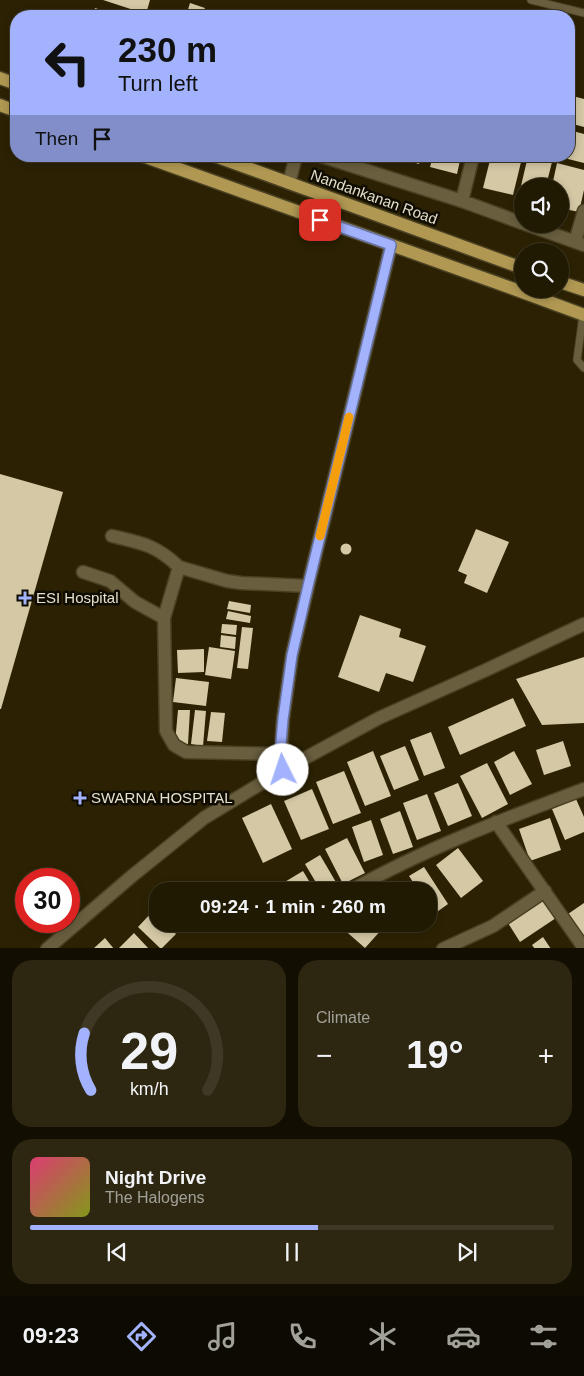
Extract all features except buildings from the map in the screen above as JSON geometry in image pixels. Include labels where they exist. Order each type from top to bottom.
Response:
[{"type":"main road","points":[[160,162],[514,289]]},
{"type":"main road","name":"Nandankanan Road","points":[[231,162],[514,265]]},
{"type":"main road","points":[[569,285],[584,290]]},
{"type":"main road","points":[[538,298],[583,315]]},
{"type":"street","points":[[289,183],[294,162]]},
{"type":"street","points":[[340,162],[514,219]]},
{"type":"street","points":[[462,201],[472,162]]},
{"type":"street","points":[[550,233],[579,244],[584,211]]},
{"type":"street","points":[[283,770],[280,754],[292,655],[391,245]]},
{"type":"street","points":[[112,536],[153,547],[168,556],[179,566],[227,581],[308,586]]},
{"type":"street","points":[[179,566],[164,618],[166,731],[174,745],[186,752],[280,754]]},
{"type":"street","points":[[83,572],[110,581],[135,602],[164,618]]},
{"type":"street","points":[[47,948],[204,818],[283,770],[379,718],[584,624]]},
{"type":"street","points":[[367,882],[404,863],[496,822],[584,789]]},
{"type":"street","points":[[496,822],[584,948]]},
{"type":"street","points":[[443,948],[492,926],[545,891]]},
{"type":"lane","points":[[531,0],[572,10]]},
{"type":"lane","points":[[583,315],[578,360],[584,368]]},
{"type":"slow traffic","points":[[320,536],[349,417]]},
{"type":"place","name":"ESI Hospital","points":[[25,598]]},
{"type":"place","name":"SWARNA HOSPITAL","points":[[80,798]]},
{"type":"route","points":[[283,770],[280,754],[292,655],[391,245],[320,220]]}]
